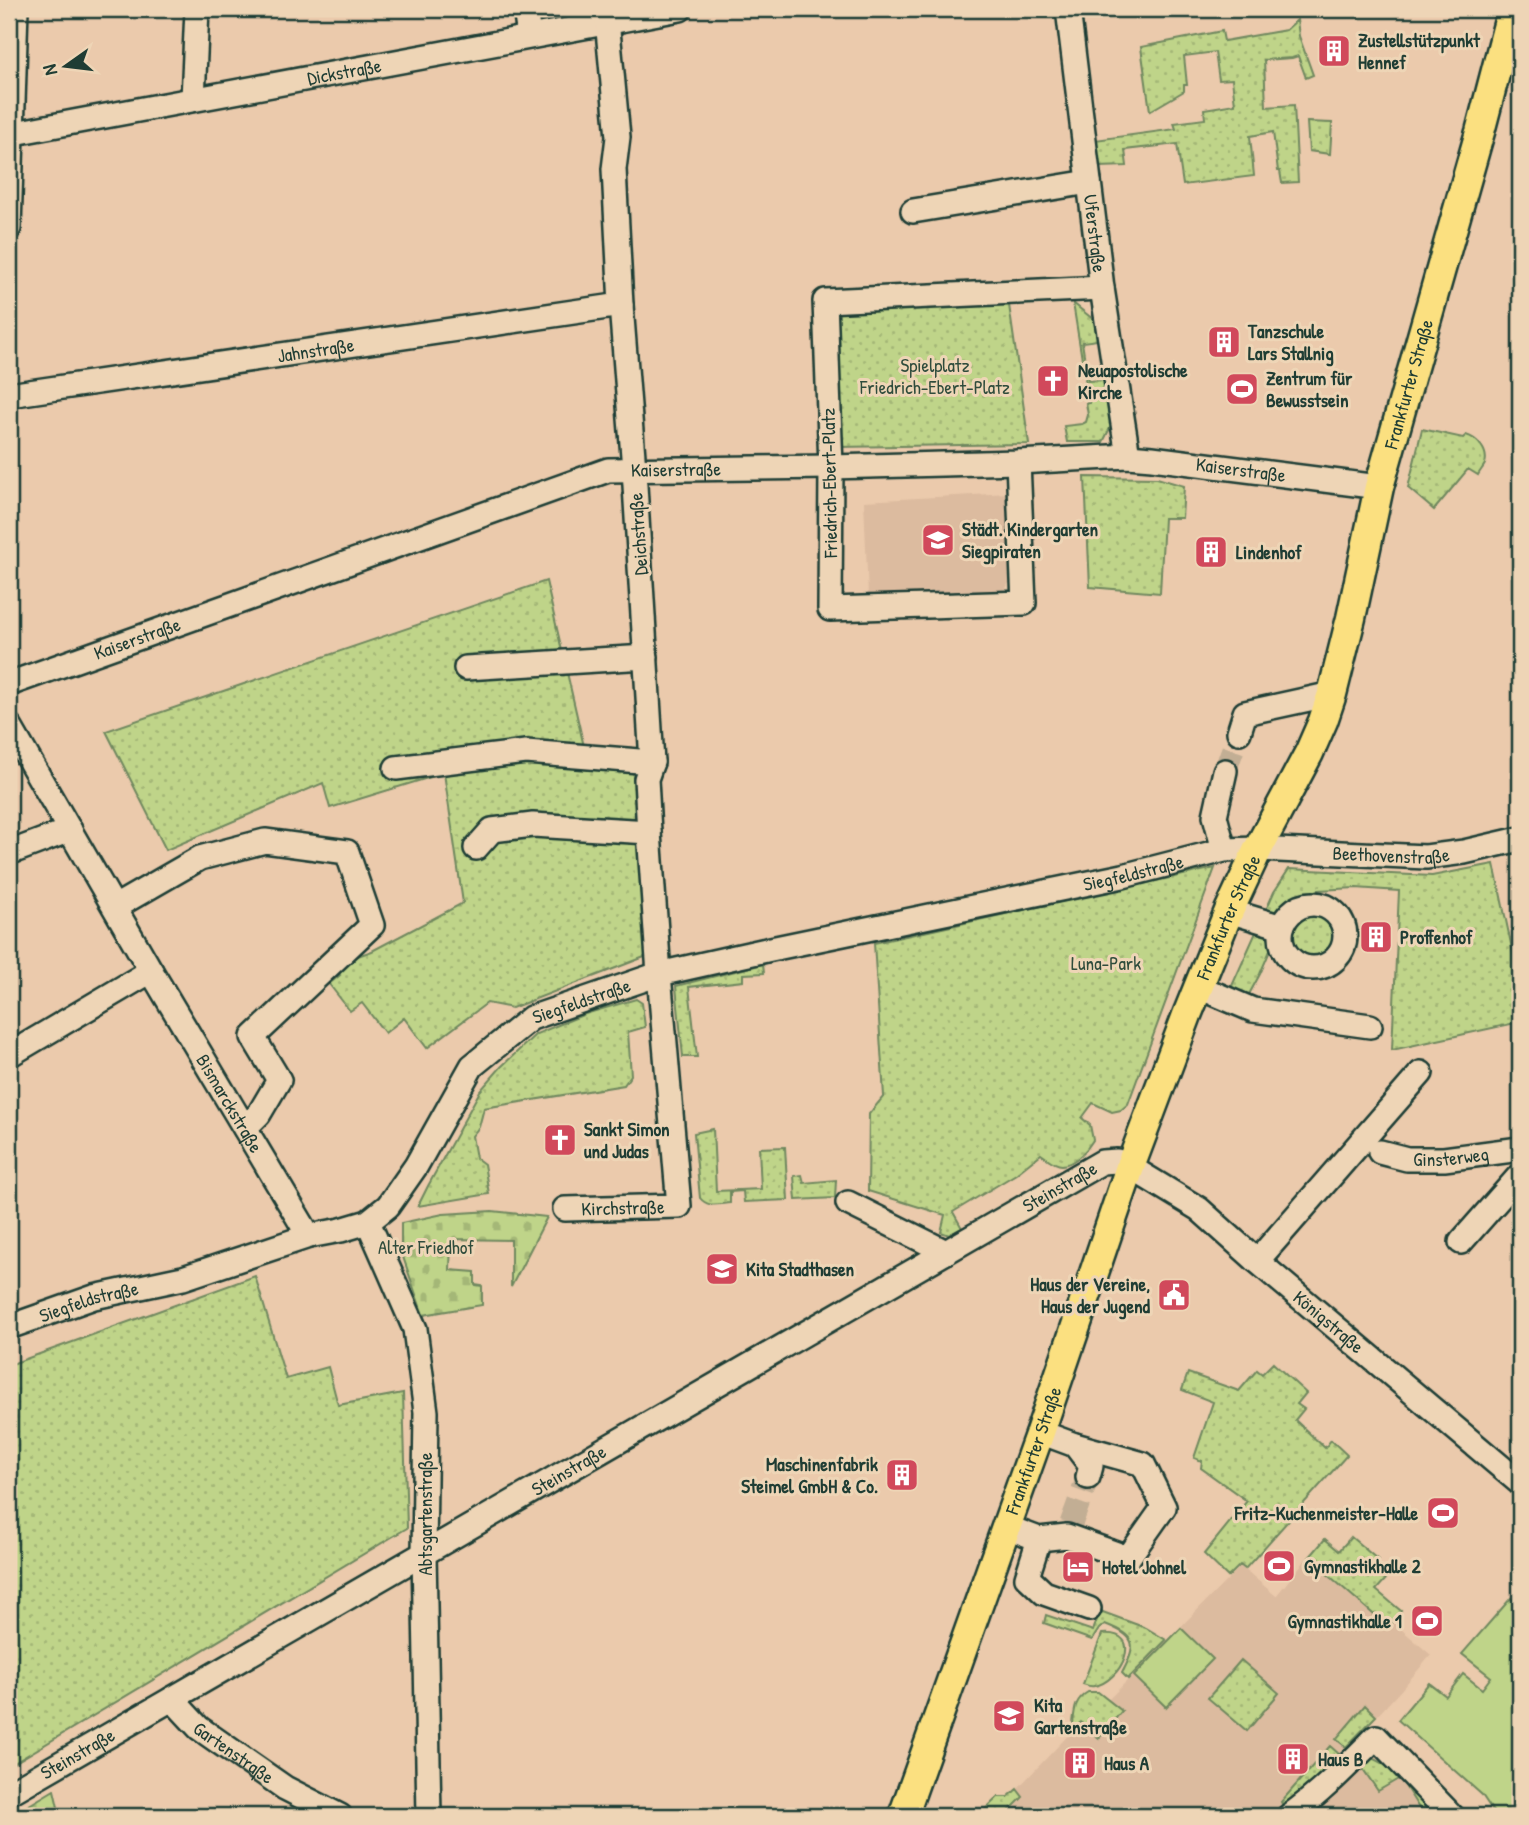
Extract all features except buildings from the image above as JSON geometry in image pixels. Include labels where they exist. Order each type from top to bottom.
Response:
[{"type":"main road","name":"Frankfurter Straße","points":[[903,1816],[1007,1527],[1130,1167],[1187,1015],[1229,911],[1323,722],[1351,618],[1378,487],[1480,132],[1514,44],[1512,9]]},
{"type":"street","points":[[9,228],[16,9]]},
{"type":"street","points":[[193,99],[197,9]]},
{"type":"street","points":[[525,9],[529,36]]},
{"type":"street","name":"Dickstraße","points":[[10,133],[529,36],[607,15],[680,9]]},
{"type":"street","name":"Uferstraße","points":[[1068,9],[1102,288],[1128,456]]},
{"type":"street","name":"Deichstraße","points":[[607,15],[618,137],[614,169],[621,305],[652,762],[646,779],[649,832],[679,1206]]},
{"type":"street","points":[[913,211],[1089,182]]},
{"type":"street","name":"Friedrich-Ebert-Platz","points":[[1018,462],[1024,603],[830,609],[831,467],[825,301],[1102,288]]},
{"type":"street","name":"Jahnstraße","points":[[9,395],[621,305]]},
{"type":"street","name":"Kaiserstraße","points":[[9,684],[608,470],[1018,462],[1128,456],[1378,487]]},
{"type":"street","points":[[466,668],[646,657]]},
{"type":"street","points":[[1238,732],[1245,713],[1332,694]]},
{"type":"street","name":"Bismarckstraße","points":[[9,725],[309,1236]]},
{"type":"street","points":[[396,768],[526,752],[652,762]]},
{"type":"street","points":[[1224,850],[1215,816],[1225,771]]},
{"type":"street","points":[[476,848],[492,830],[533,825],[649,832]]},
{"type":"street","points":[[9,853],[70,830]]},
{"type":"street","name":"Beethovenstraße","points":[[1258,849],[1426,857],[1464,852],[1520,839]]},
{"type":"street","points":[[115,907],[200,858],[265,841],[347,852],[372,925],[253,1037],[279,1080],[259,1114],[245,1128]]},
{"type":"street","name":"Siegfeldstraße","points":[[9,1328],[94,1297],[183,1278],[309,1236],[368,1222],[388,1206],[416,1166],[472,1066],[531,1018],[659,974],[1123,876],[1224,850],[1258,849]]},
{"type":"street","points":[[1229,911],[1282,927]]},
{"type":"street","points":[[9,1055],[152,971]]},
{"type":"street","points":[[1199,987],[1253,1010],[1370,1026]]},
{"type":"street","points":[[1257,1261],[1421,1073]]},
{"type":"street","name":"Ginsterweg","points":[[1380,1152],[1407,1159],[1444,1159],[1520,1149]]},
{"type":"street","name":"Steinstraße","points":[[9,1793],[1102,1162],[1117,1161],[1130,1167]]},
{"type":"street","name":"Königstraße","points":[[1130,1167],[1199,1209],[1520,1483]]},
{"type":"street","points":[[1461,1242],[1520,1175]]},
{"type":"street","points":[[848,1203],[946,1252]]},
{"type":"street","name":"Kirchstraße","points":[[565,1209],[679,1206]]},
{"type":"street","name":"Abtsgartenstraße","points":[[368,1222],[415,1329],[426,1412],[424,1553],[429,1816]]},
{"type":"street","points":[[1007,1527],[1039,1539],[1069,1530],[1128,1558],[1164,1507],[1143,1464],[1040,1432]]},
{"type":"street","points":[[1075,1445],[1091,1466],[1088,1477]]},
{"type":"street","points":[[1039,1539],[1027,1577],[1044,1593],[1089,1609]]},
{"type":"street","name":"Gartenstraße","points":[[172,1699],[200,1728],[285,1788],[340,1816]]},
{"type":"street","points":[[1289,1816],[1310,1801],[1376,1737],[1452,1816]]},
{"type":"shaded area","name":"Städt. Kindergarten Siegpiraten","points":[[1009,493],[1011,579],[1005,590],[995,597],[964,592],[868,596],[864,501]]},
{"type":"shaded area","points":[[1312,1552],[1431,1655],[1366,1728],[1426,1816],[1304,1816],[1333,1799],[1316,1778],[1289,1801],[1261,1816],[1004,1816],[1023,1797],[1017,1789],[1081,1722],[1085,1726],[1122,1712],[1108,1700],[1241,1566],[1276,1596]]},
{"type":"green space","points":[[1297,20],[1299,36],[1313,75],[1306,78],[1298,56],[1264,60],[1266,107],[1294,105],[1298,182],[1282,183],[1273,132],[1250,136],[1254,176],[1183,185],[1177,144],[1125,150],[1127,166],[1099,167],[1095,140],[1176,129],[1174,123],[1205,119],[1204,109],[1235,104],[1232,79],[1219,80],[1215,52],[1184,56],[1187,85],[1184,85],[1184,91],[1150,111],[1141,47],[1222,31],[1224,41],[1286,30]]},
{"type":"green space","points":[[1307,122],[1332,123],[1330,154],[1309,151]]},
{"type":"green space","points":[[1073,303],[1094,320],[1098,340],[1082,342],[1088,381],[1105,380],[1112,424],[1103,442],[1067,442],[1064,426],[1086,422],[1086,403],[1089,403]]},
{"type":"green space","name":"Spielplatz Friedrich-Ebert-Platz","points":[[1009,305],[1029,444],[838,447],[834,310]]},
{"type":"green space","points":[[1422,429],[1463,438],[1466,435],[1478,442],[1486,459],[1478,475],[1468,469],[1434,510],[1408,488]]},
{"type":"green space","points":[[1085,477],[1157,478],[1184,486],[1182,518],[1164,518],[1160,593],[1090,587]]},
{"type":"green space","points":[[546,581],[585,751],[633,756],[647,956],[512,1008],[487,1003],[427,1048],[404,1018],[385,1033],[362,1003],[350,1011],[329,984],[340,975],[335,969],[346,960],[372,951],[463,903],[444,773],[330,808],[323,783],[166,850],[106,731]]},
{"type":"green space","points":[[1494,864],[1520,986],[1520,1022],[1392,1050],[1399,891],[1356,888],[1318,890],[1290,904],[1247,998],[1231,988],[1274,892],[1289,869],[1432,876]]},
{"type":"green space","name":"Luna-Park","points":[[1215,868],[1128,1104],[1121,1110],[1112,1112],[1093,1103],[1082,1118],[1090,1125],[1093,1140],[1080,1156],[1062,1165],[1053,1163],[1041,1154],[1016,1174],[953,1212],[962,1228],[949,1235],[941,1232],[945,1215],[868,1191],[869,1114],[884,1096],[874,943]]},
{"type":"green space","points":[[1313,912],[1322,913],[1330,919],[1336,927],[1336,945],[1330,953],[1322,959],[1313,960],[1304,959],[1296,953],[1290,945],[1289,936],[1290,927],[1296,919],[1304,913]]},
{"type":"green space","points":[[763,964],[764,973],[743,974],[743,981],[689,987],[697,1057],[683,1057],[676,986]]},
{"type":"green space","points":[[636,999],[642,1003],[645,1027],[628,1032],[631,1075],[624,1085],[484,1108],[479,1127],[472,1136],[476,1158],[484,1164],[489,1194],[418,1206],[480,1091],[501,1067],[536,1034],[585,1014]]},
{"type":"green space","points":[[713,1129],[716,1191],[761,1189],[759,1148],[785,1147],[788,1200],[744,1202],[743,1191],[730,1192],[730,1203],[714,1205],[703,1201],[700,1198],[694,1133]]},
{"type":"green space","points":[[802,1175],[804,1183],[836,1180],[835,1198],[796,1200],[794,1176]]},
{"type":"green space","name":"Alter Friedhof","points":[[492,1211],[547,1217],[511,1287],[511,1240],[451,1239],[450,1270],[475,1272],[475,1285],[482,1286],[482,1305],[423,1315],[401,1251],[401,1223],[443,1214]]},
{"type":"green space","points":[[255,1276],[286,1379],[328,1367],[338,1405],[403,1393],[407,1528],[9,1766],[9,1365]]},
{"type":"green space","points":[[1273,1363],[1306,1393],[1297,1404],[1304,1409],[1295,1420],[1325,1448],[1331,1440],[1347,1455],[1245,1569],[1240,1565],[1228,1577],[1204,1554],[1247,1501],[1201,1468],[1202,1461],[1194,1458],[1213,1402],[1182,1390],[1188,1373],[1239,1391],[1257,1370],[1262,1374]]},
{"type":"green space","points":[[1351,1537],[1378,1560],[1373,1567],[1386,1579],[1376,1590],[1401,1611],[1388,1627],[1309,1558],[1325,1539],[1339,1551]]},
{"type":"green space","points":[[1511,1598],[1520,1606],[1520,1816],[1496,1816],[1482,1795],[1398,1720],[1429,1683],[1446,1696],[1463,1674],[1482,1689],[1491,1677],[1462,1654]]},
{"type":"green space","points":[[1100,1611],[1146,1628],[1166,1640],[1128,1679],[1122,1673],[1132,1648],[1128,1637],[1123,1633],[1105,1624],[1092,1640],[1044,1623],[1046,1615],[1093,1631]]},
{"type":"green space","points":[[1181,1628],[1213,1659],[1166,1707],[1134,1676]]},
{"type":"green space","points":[[1102,1634],[1116,1635],[1123,1640],[1125,1657],[1113,1676],[1104,1683],[1088,1686],[1083,1684]]},
{"type":"green space","points":[[1241,1660],[1279,1693],[1247,1731],[1208,1698]]},
{"type":"green space","points":[[1088,1692],[1098,1692],[1122,1711],[1099,1738],[1081,1722],[1072,1731],[1077,1704]]},
{"type":"green space","points":[[1365,1705],[1376,1716],[1346,1747],[1336,1739]]},
{"type":"green space","points":[[1330,1746],[1339,1754],[1305,1788],[1282,1804],[1281,1802]]},
{"type":"green space","points":[[1369,1758],[1391,1770],[1432,1804],[1427,1808],[1433,1816],[1424,1816],[1400,1778],[1378,1791],[1361,1766]]},
{"type":"green space","points":[[1017,1789],[1023,1797],[1004,1816],[978,1816],[998,1797],[1008,1797]]},
{"type":"green space","points":[[54,1790],[60,1816],[11,1816]]},
{"type":"tunnel","points":[[1225,771],[1239,732]]},
{"type":"tunnel","points":[[1071,1524],[1088,1477]]},
{"type":"place","name":"Zustellstützpunkt Hennef","points":[[1334,51]]},
{"type":"place","name":"Tanzschule Lars Stallnig","points":[[1224,342]]},
{"type":"place","name":"Neuapostolische Kirche","points":[[1053,381]]},
{"type":"place","name":"Zentrum für Bewusstsein","points":[[1242,389]]},
{"type":"place","name":"Städt. Kindergarten Siegpiraten","points":[[938,540]]},
{"type":"place","name":"Lindenhof","points":[[1211,552]]},
{"type":"place","name":"Proffenhof","points":[[1376,937]]},
{"type":"place","name":"Sankt Simon und Judas","points":[[560,1140]]},
{"type":"place","name":"Kita Stadthasen","points":[[722,1269]]},
{"type":"place","name":"Haus der Vereine, Haus der Jugend","points":[[1174,1295]]},
{"type":"place","name":"Maschinenfabrik Steimel GmbH & Co.","points":[[902,1475]]},
{"type":"place","name":"Fritz-Kuchenmeister-Halle","points":[[1443,1513]]},
{"type":"place","name":"Gymnastikhalle 2","points":[[1279,1566]]},
{"type":"place","name":"Hotel Johnel","points":[[1078,1567]]},
{"type":"place","name":"Gymnastikhalle 1","points":[[1427,1621]]},
{"type":"place","name":"Kita Gartenstraße","points":[[1009,1716]]},
{"type":"place","name":"Haus B","points":[[1293,1759]]},
{"type":"place","name":"Haus A","points":[[1080,1763]]}]
